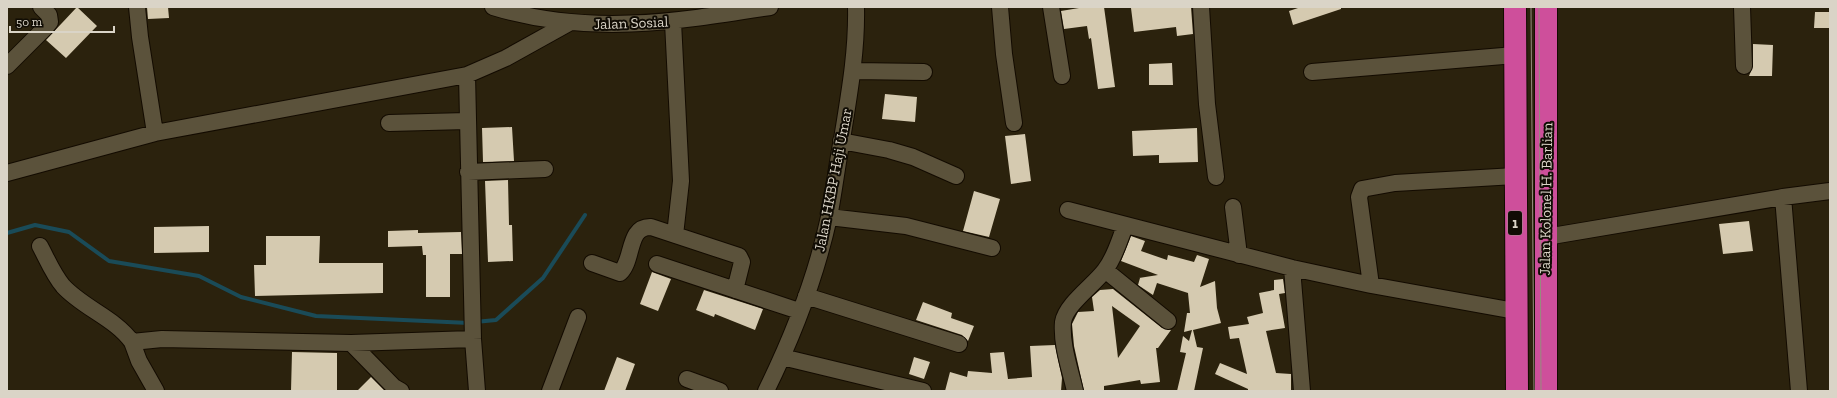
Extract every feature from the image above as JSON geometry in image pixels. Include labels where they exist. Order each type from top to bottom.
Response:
[{"type":"highway","name":"1","points":[[1514,7],[1515,55]]},
{"type":"highway","name":"Jalan Kolonel H. Barlian","points":[[1546,7],[1548,56],[1546,391]]},
{"type":"highway","name":"Jalan Kolonel H. Barlian","points":[[1515,55],[1515,311],[1517,391]]},
{"type":"street","points":[[7,66],[48,24],[49,14],[41,7]]},
{"type":"street","points":[[137,7],[140,37],[155,133]]},
{"type":"street","name":"Jalan Sosial","points":[[493,7],[569,24],[617,26],[672,22],[770,7]]},
{"type":"street","name":"Jalan HKBP Haji Umar","points":[[766,391],[782,357],[806,296],[820,255],[829,217],[854,71],[857,32],[856,7]]},
{"type":"street","points":[[1000,7],[1004,54],[1014,123]]},
{"type":"street","points":[[1051,7],[1062,76]]},
{"type":"street","points":[[1201,7],[1207,104],[1216,177]]},
{"type":"street","points":[[1742,7],[1744,66]]},
{"type":"street","points":[[672,22],[681,181],[676,235]]},
{"type":"street","points":[[8,172],[155,133],[467,75],[506,58],[569,24]]},
{"type":"street","points":[[1312,72],[1515,55]]},
{"type":"street","points":[[854,71],[924,72]]},
{"type":"street","points":[[467,75],[468,172],[473,339],[477,391]]},
{"type":"street","points":[[389,123],[467,121]]},
{"type":"street","points":[[841,141],[907,155],[956,176]]},
{"type":"street","points":[[468,172],[545,169]]},
{"type":"street","points":[[1371,285],[1359,197],[1362,189],[1395,183],[1515,176]]},
{"type":"street","points":[[1546,237],[1783,196],[1830,191]]},
{"type":"street","points":[[1783,196],[1799,391]]},
{"type":"street","points":[[1232,207],[1240,255]]},
{"type":"street","points":[[1068,210],[1124,226],[1292,268],[1371,285],[1515,311]]},
{"type":"street","points":[[829,217],[906,226],[992,248]]},
{"type":"street","points":[[1075,391],[1064,341],[1064,318],[1072,305],[1105,270],[1112,258],[1124,226]]},
{"type":"street","points":[[592,263],[616,273],[621,272],[637,232],[642,227],[651,227],[739,256],[742,262],[735,290]]},
{"type":"street","points":[[40,246],[64,287],[120,328],[132,342],[139,362],[156,391]]},
{"type":"street","points":[[656,264],[800,311]]},
{"type":"street","points":[[1292,268],[1302,391]]},
{"type":"street","points":[[1105,270],[1168,321]]},
{"type":"street","points":[[806,296],[959,344]]},
{"type":"street","points":[[550,391],[578,317]]},
{"type":"street","points":[[132,342],[162,340],[351,343],[473,339]]},
{"type":"street","points":[[351,343],[394,387],[401,391]]},
{"type":"street","points":[[782,357],[923,391]]},
{"type":"street","points":[[687,379],[720,391]]},
{"type":"building","points":[[77,7],[97,26],[66,58],[46,40]]},
{"type":"building","points":[[147,7],[168,7],[169,18],[148,19]]},
{"type":"building","points":[[1085,7],[1104,7],[1115,87],[1098,89],[1091,38],[1089,39],[1087,26],[1064,29],[1061,11]]},
{"type":"building","points":[[1191,7],[1193,34],[1177,36],[1176,27],[1134,32],[1131,8]]},
{"type":"building","points":[[1301,7],[1341,7],[1341,9],[1293,25],[1289,11]]},
{"type":"building","points":[[1815,12],[1830,12],[1830,28],[1814,28]]},
{"type":"building","points":[[1753,44],[1773,45],[1772,76],[1749,76],[1753,66]]},
{"type":"building","points":[[1172,63],[1173,85],[1149,85],[1149,64]]},
{"type":"building","points":[[885,94],[917,97],[915,122],[882,119]]},
{"type":"building","points":[[512,127],[514,161],[483,162],[482,128]]},
{"type":"building","points":[[1197,128],[1198,162],[1159,163],[1159,155],[1133,156],[1132,131]]},
{"type":"building","points":[[1025,134],[1031,181],[1011,184],[1005,136]]},
{"type":"building","points":[[508,180],[509,225],[512,225],[513,261],[488,262],[485,181]]},
{"type":"building","points":[[974,191],[1000,199],[989,237],[963,231]]},
{"type":"building","points":[[1749,221],[1753,251],[1723,254],[1719,224]]},
{"type":"building","points":[[209,226],[209,252],[154,253],[154,227]]},
{"type":"building","points":[[418,230],[418,233],[461,232],[462,254],[450,254],[450,297],[426,297],[426,255],[423,255],[422,246],[388,247],[388,231]]},
{"type":"building","points":[[266,236],[320,236],[319,263],[383,263],[383,293],[255,296],[254,265],[266,265]]},
{"type":"building","points":[[1131,236],[1145,241],[1141,251],[1167,260],[1168,255],[1194,262],[1197,255],[1209,259],[1200,287],[1215,281],[1217,308],[1221,323],[1193,330],[1197,347],[1203,348],[1194,391],[1177,391],[1186,353],[1180,352],[1183,336],[1189,341],[1192,330],[1184,332],[1187,313],[1190,313],[1188,293],[1157,283],[1153,295],[1138,285],[1139,278],[1158,275],[1121,261]]},
{"type":"building","points":[[652,272],[671,279],[658,311],[640,304]]},
{"type":"building","points":[[1283,279],[1285,293],[1279,294],[1285,328],[1266,331],[1276,373],[1291,374],[1291,391],[1248,391],[1248,389],[1215,374],[1220,363],[1247,374],[1239,338],[1230,339],[1228,327],[1249,324],[1247,317],[1263,313],[1259,293],[1274,290],[1274,280]]},
{"type":"building","points":[[1113,289],[1162,328],[1171,330],[1158,348],[1156,348],[1160,382],[1141,384],[1140,380],[1104,386],[1104,391],[1084,391],[1074,346],[1072,324],[1078,312],[1094,311],[1092,297],[1100,290]],"holes":[[[1112,306],[1140,326],[1118,358]]]},
{"type":"building","points":[[704,290],[763,309],[755,330],[715,314],[714,317],[696,310]]},
{"type":"building","points":[[923,302],[952,313],[951,318],[974,326],[968,341],[962,335],[916,320]]},
{"type":"building","points":[[1055,345],[1062,378],[1061,391],[945,391],[950,372],[967,377],[968,371],[992,373],[990,353],[1004,352],[1008,379],[1032,377],[1030,346]]},
{"type":"building","points":[[292,352],[337,353],[337,391],[291,391]]},
{"type":"building","points":[[617,357],[635,364],[625,391],[604,391]]},
{"type":"building","points":[[914,357],[930,362],[924,379],[909,374]]},
{"type":"building","points":[[371,377],[385,391],[357,391]]},
{"type":"waterway","points":[[475,322],[496,320],[543,278],[585,215]]},
{"type":"waterway","points":[[7,233],[35,225],[69,232],[109,261],[199,276],[241,297],[316,316],[469,323]]},
{"type":"tram line","points":[[1531,7],[1534,391]]},
{"type":"tram line","points":[[1539,7],[1541,391]]}]
